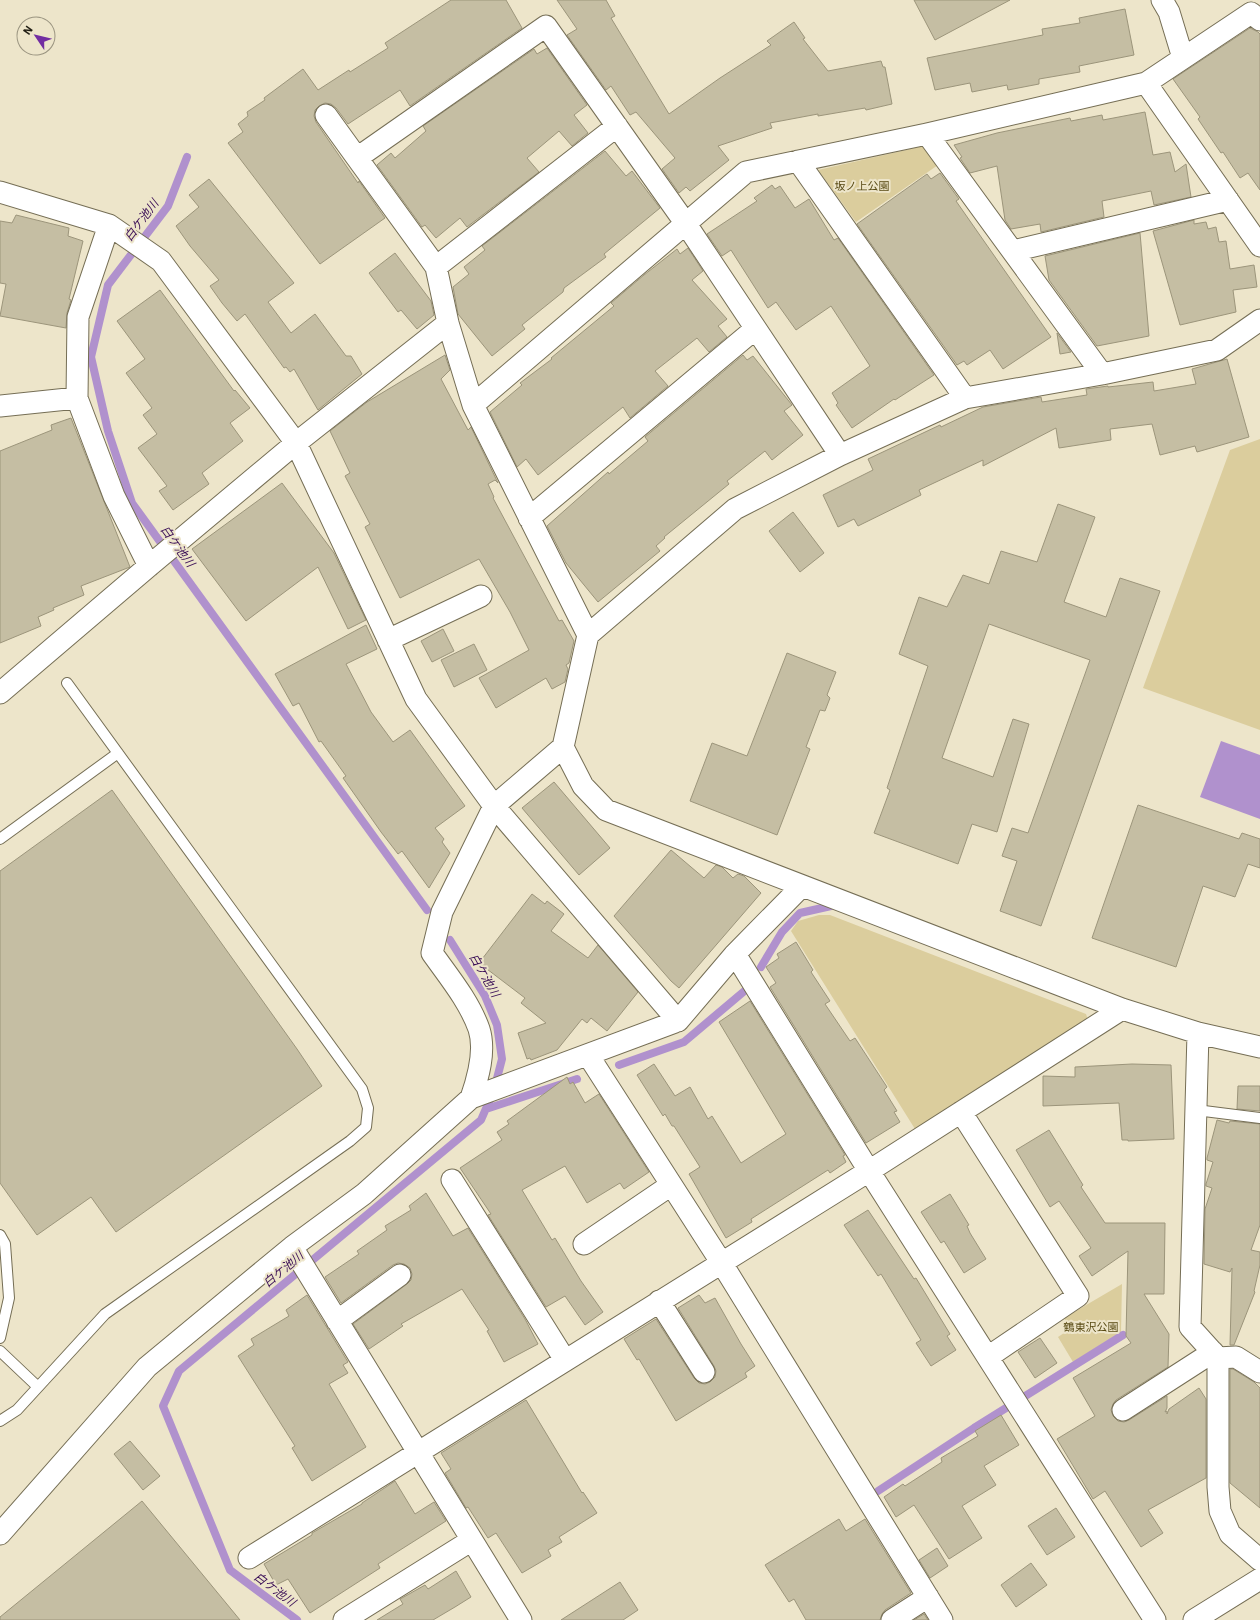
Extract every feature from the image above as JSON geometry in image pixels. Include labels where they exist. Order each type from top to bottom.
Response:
[{"type":"street","points":[[1162,0],[1169,12],[1183,58]]},
{"type":"street","points":[[472,405],[746,172],[927,134],[1146,83],[1250,12],[1260,20]]},
{"type":"street","points":[[358,158],[546,26],[686,224],[840,455]]},
{"type":"street","points":[[1146,83],[1260,246]]},
{"type":"street","points":[[326,115],[436,267],[448,323],[472,405],[588,635]]},
{"type":"street","points":[[436,267],[617,126]]},
{"type":"street","points":[[927,134],[1102,374]]},
{"type":"street","points":[[798,161],[965,398]]},
{"type":"street","points":[[0,192],[109,225],[162,262],[296,443],[416,699],[494,806],[678,1021]]},
{"type":"street","points":[[1013,251],[1228,200]]},
{"type":"street","points":[[109,225],[78,317],[76,398],[114,496],[149,566]]},
{"type":"street","points":[[471,1098],[480,1063],[481,1047],[479,1030],[464,998],[432,953],[442,912],[494,806],[563,747],[588,635],[735,509],[840,455],[965,398],[1102,374],[1217,350],[1260,320]]},
{"type":"street","points":[[0,693],[296,443],[448,323]]},
{"type":"street","points":[[530,518],[755,329]]},
{"type":"street","points":[[0,406],[76,398]]},
{"type":"street","points":[[388,640],[481,596]]},
{"type":"street","points":[[563,747],[583,786],[606,810],[1122,1008],[1198,1033],[1260,1047]]},
{"type":"street","points":[[0,1534],[147,1367],[292,1247],[364,1194],[471,1098],[678,1021],[735,954],[802,886]]},
{"type":"street","points":[[735,954],[869,1171],[1154,1620]]},
{"type":"street","points":[[249,1558],[720,1262],[869,1171],[1122,1008]]},
{"type":"street","points":[[1198,1033],[1190,1326],[1216,1355],[1218,1487],[1220,1511],[1230,1534],[1260,1560]]},
{"type":"street","points":[[588,1055],[720,1262],[942,1620]]},
{"type":"street","points":[[961,1112],[1078,1296],[988,1357]]},
{"type":"street","points":[[452,1180],[565,1360]]},
{"type":"street","points":[[584,1244],[671,1185]]},
{"type":"street","points":[[292,1247],[336,1321],[521,1620]]},
{"type":"street","points":[[336,1321],[400,1275]]},
{"type":"street","points":[[659,1301],[704,1372]]},
{"type":"street","points":[[1123,1410],[1216,1355],[1236,1357],[1260,1372]]},
{"type":"street","points":[[344,1620],[472,1540]]},
{"type":"street","points":[[1194,1620],[1260,1579]]},
{"type":"street","points":[[892,1620],[928,1597]]},
{"type":"lane","points":[[0,1421],[16,1410],[105,1314],[350,1141],[366,1127],[368,1108],[362,1089],[67,683]]},
{"type":"lane","points":[[0,839],[118,753]]},
{"type":"lane","points":[[1196,1110],[1260,1118]]},
{"type":"lane","points":[[0,1235],[5,1244],[9,1298],[0,1338]]},
{"type":"lane","points":[[0,1351],[38,1387]]},
{"type":"green space","name":"坂ノ上公園","points":[[924,146],[938,165],[856,222],[818,170]]},
{"type":"green space","points":[[1260,439],[1260,730],[1143,688],[1230,450]]},
{"type":"green space","points":[[819,915],[830,915],[1086,1014],[1088,1020],[915,1129],[791,931],[798,921]]},
{"type":"green space","name":"鶴東沢公園","points":[[1122,1284],[1121,1332],[1073,1362],[1058,1337],[1070,1329],[1064,1318]]},
{"type":"shaded area","points":[[1221,741],[1260,755],[1260,819],[1200,797]]},
{"type":"building","points":[[451,0],[506,0],[522,28],[410,106],[400,90],[348,124],[336,108],[331,104],[325,103],[315,110],[314,116],[316,122],[358,183],[359,181],[385,218],[320,264],[228,143],[243,132],[238,124],[248,116],[247,112],[265,100],[264,98],[303,69],[318,90],[349,70],[350,72],[388,48],[385,43]]},
{"type":"building","points":[[557,0],[606,0],[615,16],[611,18],[669,114],[720,78],[771,45],[767,41],[794,22],[805,38],[803,39],[828,71],[881,61],[883,67],[885,67],[892,104],[866,110],[865,108],[818,116],[818,114],[770,123],[772,128],[718,146],[729,160],[690,191],[686,187],[679,193],[662,169],[675,158],[636,112],[630,115],[611,86],[606,90],[567,35],[577,29]]},
{"type":"building","points":[[914,0],[1010,0],[935,40]]},
{"type":"building","points":[[1125,9],[1134,55],[1079,66],[1080,72],[1039,79],[1039,84],[1008,90],[1007,85],[972,92],[970,83],[935,90],[927,58],[1043,35],[1042,29],[1080,23],[1079,18]]},
{"type":"building","points":[[1250,28],[1260,34],[1260,190],[1248,173],[1240,178],[1223,152],[1221,153],[1198,119],[1200,117],[1173,79]]},
{"type":"building","points":[[547,48],[587,105],[574,115],[588,133],[572,146],[559,131],[527,158],[539,172],[467,227],[460,218],[436,238],[425,225],[422,227],[377,165],[391,153],[395,158],[426,131],[423,126],[534,49],[537,54]]},
{"type":"building","points":[[1145,112],[1153,155],[1170,152],[1175,172],[1186,164],[1191,197],[1154,205],[1151,191],[1102,201],[1104,217],[1041,232],[1040,224],[1011,229],[1005,220],[997,166],[970,173],[960,158],[962,157],[954,145],[997,133],[1070,118],[1071,121],[1102,115],[1103,120]]},
{"type":"building","points":[[605,151],[626,176],[632,171],[660,208],[604,254],[606,257],[564,288],[563,292],[522,325],[525,329],[492,356],[458,314],[453,287],[469,274],[464,267],[485,250],[482,246]]},
{"type":"building","points":[[940,173],[959,199],[956,201],[1051,337],[1003,369],[990,350],[967,365],[964,361],[957,365],[857,224],[927,174],[931,179]]},
{"type":"building","points":[[209,179],[294,283],[268,302],[291,333],[315,314],[346,356],[351,356],[362,374],[318,410],[294,369],[290,372],[286,367],[284,368],[245,314],[237,321],[222,303],[210,286],[219,280],[190,246],[176,226],[199,207],[189,195]]},
{"type":"building","points":[[772,185],[775,189],[780,186],[795,208],[809,199],[834,240],[838,238],[934,375],[895,400],[894,399],[852,428],[836,405],[838,403],[832,393],[870,366],[831,306],[796,330],[776,302],[768,308],[731,250],[722,256],[707,234],[757,201],[754,198]]},
{"type":"building","points":[[16,215],[69,228],[68,236],[83,241],[69,299],[71,300],[67,313],[66,328],[0,316],[6,284],[0,283],[0,221],[12,223]]},
{"type":"building","points":[[1194,220],[1194,224],[1206,222],[1208,229],[1216,227],[1219,242],[1226,241],[1230,269],[1254,265],[1257,287],[1233,290],[1236,312],[1180,325],[1153,231]]},
{"type":"building","points":[[1140,233],[1149,336],[1097,346],[1049,280],[1045,256]]},
{"type":"building","points":[[688,248],[703,271],[692,280],[727,319],[718,326],[727,337],[709,352],[697,338],[655,371],[668,386],[630,418],[623,407],[538,475],[526,459],[517,467],[490,412],[522,385],[520,383],[552,359],[551,358],[614,306],[611,303],[644,275],[677,249],[680,254]]},
{"type":"building","points":[[395,253],[431,301],[434,315],[417,329],[401,310],[398,312],[369,273]]},
{"type":"building","points":[[160,290],[234,391],[235,390],[250,408],[230,423],[243,441],[202,473],[209,484],[173,510],[159,491],[167,486],[138,448],[157,434],[143,415],[152,408],[126,373],[145,359],[117,321]]},
{"type":"building","points":[[1057,333],[1071,352],[1060,354]]},
{"type":"building","points":[[445,355],[450,370],[441,379],[468,430],[471,427],[498,483],[495,480],[488,484],[494,497],[493,498],[559,621],[562,620],[574,641],[569,663],[566,665],[568,669],[565,682],[552,689],[546,678],[496,708],[479,678],[529,650],[510,612],[479,559],[400,598],[365,527],[370,524],[345,476],[350,473],[330,431],[367,402]]},
{"type":"building","points":[[743,355],[747,360],[753,356],[792,405],[784,411],[803,435],[772,460],[765,451],[727,481],[729,484],[664,537],[665,538],[656,546],[660,551],[598,602],[566,563],[547,526],[608,472],[609,474],[648,441],[645,437]]},
{"type":"building","points":[[1227,359],[1249,437],[1197,452],[1195,446],[1160,455],[1152,424],[1110,429],[1111,440],[1059,448],[1056,428],[983,466],[983,460],[919,490],[921,495],[858,526],[854,519],[838,527],[823,495],[873,470],[868,459],[940,425],[941,427],[983,407],[1041,397],[1042,402],[1087,395],[1086,389],[1108,386],[1153,382],[1154,391],[1196,384],[1192,369]]},
{"type":"building","points":[[71,418],[130,567],[81,586],[84,595],[53,608],[54,610],[38,617],[41,626],[0,643],[0,451],[52,430],[51,425]]},
{"type":"building","points":[[282,483],[334,553],[366,620],[348,629],[318,567],[246,621],[192,549]]},
{"type":"building","points":[[1058,504],[1095,517],[1064,602],[1106,617],[1120,578],[1160,591],[1041,926],[1000,911],[1017,861],[1002,856],[1012,828],[1028,833],[1090,660],[989,624],[942,758],[993,777],[1013,719],[1029,724],[997,832],[972,824],[958,864],[874,833],[890,790],[887,788],[928,666],[899,654],[919,597],[947,607],[963,575],[989,584],[1001,551],[1037,562]]},
{"type":"building","points":[[793,512],[824,553],[800,572],[769,531]]},
{"type":"building","points":[[366,625],[377,649],[346,664],[371,712],[393,742],[410,730],[465,806],[435,828],[444,839],[442,842],[450,853],[429,888],[402,851],[398,854],[381,832],[343,778],[346,776],[321,741],[319,742],[299,703],[293,706],[275,674]]},
{"type":"building","points":[[443,629],[454,651],[432,662],[421,641]]},
{"type":"building","points":[[474,644],[487,670],[454,687],[441,660]]},
{"type":"building","points":[[787,653],[836,672],[827,695],[830,698],[825,711],[820,710],[806,747],[810,749],[777,835],[690,801],[712,743],[747,756]]},
{"type":"building","points":[[554,782],[610,848],[579,875],[522,808]]},
{"type":"building","points":[[112,790],[322,1086],[116,1232],[91,1197],[37,1235],[0,1183],[0,871]]},
{"type":"building","points":[[1138,805],[1239,839],[1242,833],[1260,839],[1260,868],[1248,864],[1235,897],[1203,886],[1176,967],[1092,938]]},
{"type":"building","points":[[671,850],[704,878],[716,865],[722,867],[733,878],[738,874],[744,876],[761,893],[679,988],[671,981],[614,916]]},
{"type":"building","points":[[532,894],[545,904],[547,901],[564,914],[551,931],[588,958],[598,945],[638,992],[607,1031],[591,1018],[587,1023],[582,1019],[557,1050],[531,1060],[530,1058],[527,1059],[518,1033],[546,1023],[521,1003],[525,998],[479,963]]},
{"type":"building","points":[[796,942],[813,970],[811,972],[830,1001],[825,1004],[850,1041],[855,1038],[887,1087],[884,1090],[897,1111],[894,1112],[900,1122],[866,1143],[770,987],[776,983],[766,967],[779,958],[777,954]]},
{"type":"building","points":[[750,1001],[845,1155],[843,1156],[846,1162],[830,1173],[828,1170],[751,1219],[752,1222],[726,1238],[689,1174],[700,1167],[674,1126],[672,1126],[665,1114],[663,1116],[637,1075],[654,1064],[675,1096],[690,1087],[708,1119],[712,1116],[741,1163],[786,1134],[719,1022]]},
{"type":"building","points":[[1132,1064],[1171,1065],[1174,1139],[1122,1140],[1119,1103],[1043,1106],[1043,1076],[1075,1077],[1075,1067]]},
{"type":"building","points":[[567,1077],[570,1084],[573,1082],[585,1103],[599,1094],[649,1172],[624,1189],[620,1183],[587,1203],[565,1166],[522,1190],[552,1240],[555,1238],[581,1281],[603,1312],[585,1325],[565,1296],[546,1307],[488,1215],[491,1214],[460,1168],[502,1140],[497,1132],[509,1124],[507,1121]]},
{"type":"building","points":[[1238,1086],[1260,1086],[1260,1111],[1237,1109]]},
{"type":"building","points":[[1217,1120],[1229,1123],[1230,1121],[1260,1124],[1260,1225],[1251,1250],[1260,1252],[1260,1265],[1255,1292],[1234,1345],[1230,1345],[1232,1268],[1230,1272],[1204,1264],[1205,1209],[1212,1188],[1206,1186],[1206,1184],[1213,1162],[1207,1160],[1207,1158]]},
{"type":"building","points":[[1049,1130],[1083,1185],[1081,1187],[1105,1223],[1165,1223],[1164,1294],[1144,1294],[1169,1334],[1168,1367],[1116,1400],[1111,1410],[1113,1416],[1118,1421],[1124,1422],[1167,1396],[1167,1408],[1165,1412],[1167,1411],[1167,1414],[1169,1409],[1199,1388],[1206,1399],[1206,1478],[1148,1510],[1163,1533],[1141,1547],[1105,1491],[1093,1499],[1057,1439],[1095,1416],[1073,1378],[1131,1343],[1126,1336],[1128,1251],[1092,1276],[1079,1256],[1091,1248],[1059,1201],[1050,1207],[1016,1150]]},
{"type":"building","points":[[426,1193],[453,1236],[468,1228],[525,1319],[538,1344],[504,1362],[487,1331],[489,1330],[462,1289],[401,1324],[403,1326],[369,1349],[353,1324],[407,1284],[411,1280],[412,1274],[410,1268],[404,1264],[398,1263],[393,1265],[341,1303],[325,1277],[359,1254],[357,1251],[387,1230],[385,1226],[411,1210],[409,1206]]},
{"type":"building","points":[[950,1194],[969,1225],[967,1226],[970,1233],[986,1259],[964,1273],[944,1241],[941,1243],[921,1212]]},
{"type":"building","points":[[868,1210],[914,1279],[916,1278],[950,1334],[947,1336],[956,1350],[931,1366],[916,1343],[921,1340],[881,1274],[878,1276],[844,1225]]},
{"type":"building","points":[[307,1295],[348,1362],[343,1365],[348,1373],[329,1384],[366,1447],[312,1481],[292,1448],[295,1446],[238,1356],[254,1345],[251,1339],[289,1316],[286,1310]]},
{"type":"building","points":[[699,1295],[705,1303],[715,1298],[755,1366],[745,1373],[747,1377],[676,1421],[639,1359],[637,1360],[624,1339],[656,1319],[694,1378],[699,1383],[705,1384],[710,1382],[715,1377],[716,1371],[714,1366],[678,1308]]},
{"type":"building","points":[[1040,1338],[1057,1363],[1035,1378],[1018,1352]]},
{"type":"building","points":[[1230,1369],[1233,1369],[1254,1382],[1260,1388],[1260,1508],[1230,1483]]},
{"type":"building","points":[[526,1400],[582,1493],[583,1492],[597,1513],[559,1537],[562,1542],[548,1550],[551,1556],[522,1573],[496,1533],[488,1538],[468,1507],[466,1508],[445,1473],[451,1469],[441,1453]]},
{"type":"building","points":[[1001,1415],[1019,1445],[984,1466],[996,1485],[962,1506],[982,1538],[949,1559],[914,1505],[896,1517],[884,1497],[903,1484],[905,1486],[942,1462],[941,1458],[978,1436],[975,1431]]},
{"type":"building","points":[[130,1441],[160,1476],[143,1490],[114,1454]]},
{"type":"building","points":[[395,1481],[415,1514],[434,1502],[446,1521],[378,1564],[380,1568],[310,1613],[288,1579],[276,1585],[264,1564],[312,1535],[312,1533],[362,1504]]},
{"type":"building","points":[[142,1501],[240,1620],[0,1620],[0,1617]]},
{"type":"building","points":[[1056,1508],[1075,1537],[1047,1555],[1028,1526]]},
{"type":"building","points":[[839,1519],[846,1531],[865,1519],[911,1593],[885,1610],[880,1620],[806,1620],[794,1599],[789,1602],[765,1565]]},
{"type":"building","points":[[937,1548],[948,1566],[930,1578],[919,1560]]},
{"type":"building","points":[[1031,1563],[1047,1585],[1016,1607],[1001,1585]]},
{"type":"building","points":[[456,1571],[471,1597],[455,1607],[433,1620],[377,1620],[403,1604],[400,1599],[425,1585],[428,1589]]},
{"type":"building","points":[[620,1582],[638,1610],[623,1620],[561,1620]]},
{"type":"building","points":[[924,1614],[928,1620],[914,1620]]},
{"type":"waterway","name":"白ケ池川","points":[[187,157],[168,206],[108,285],[91,357],[108,431],[132,503],[427,910]]},
{"type":"waterway","points":[[761,967],[782,932],[800,913],[831,906]]},
{"type":"waterway","name":"白ケ池川","points":[[297,1620],[230,1570],[163,1406],[179,1371],[481,1120],[494,1090],[502,1059],[497,1025],[485,996],[450,940]]},
{"type":"waterway","points":[[619,1065],[684,1042],[748,988]]},
{"type":"waterway","points":[[486,1109],[577,1079]]},
{"type":"waterway","points":[[878,1491],[974,1428],[1123,1335]]}]
